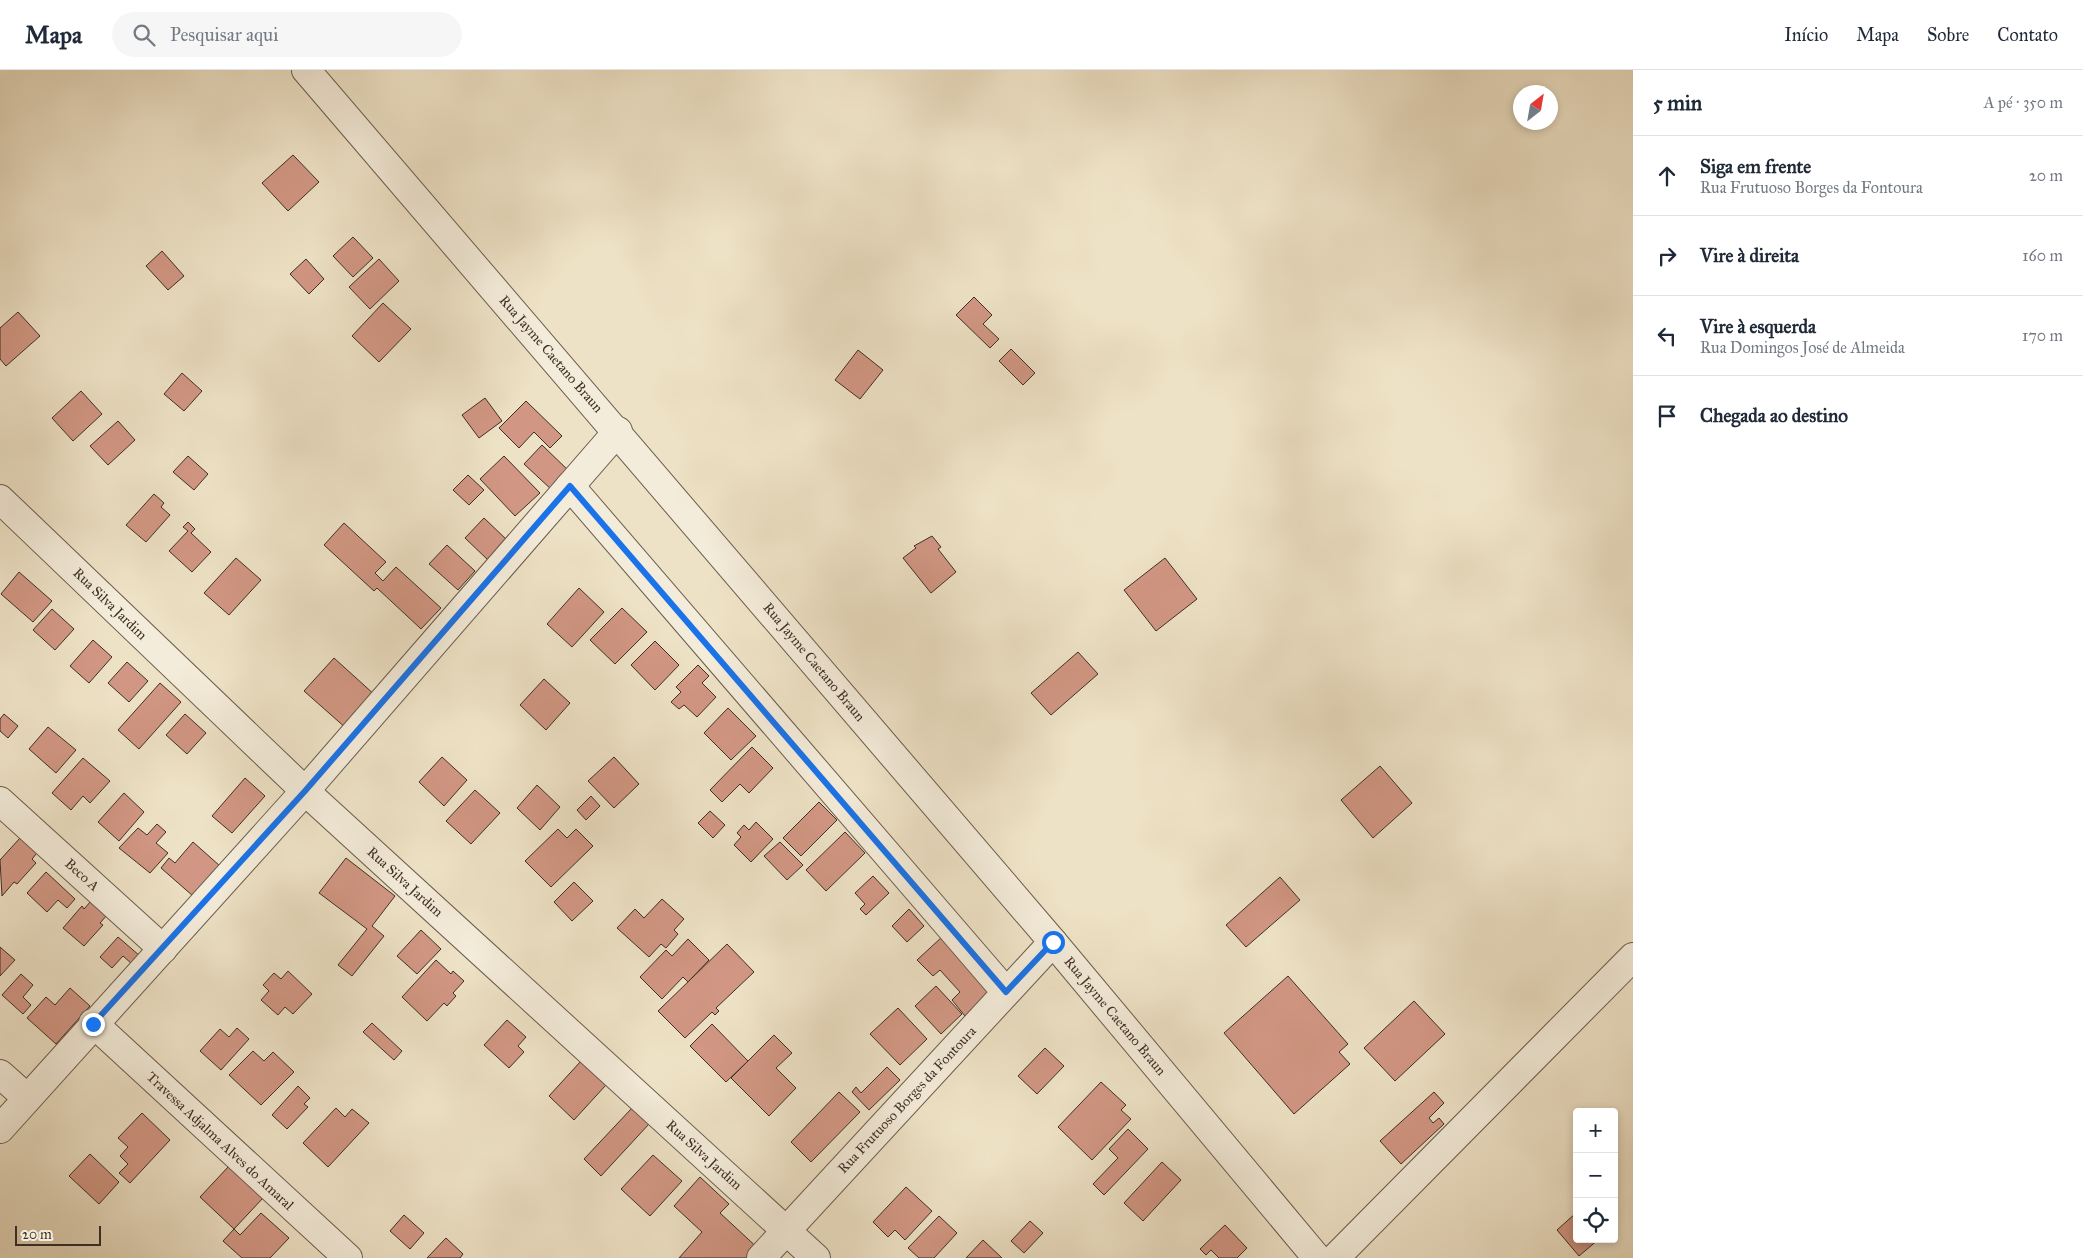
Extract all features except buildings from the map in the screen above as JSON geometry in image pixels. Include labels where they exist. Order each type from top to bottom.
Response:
[{"type":"street","name":"Rua Jayme Caetano Braun","points":[[306,70],[618,431],[1053,942],[1318,1258]]},
{"type":"street","points":[[0,1129],[305,791],[618,431]]},
{"type":"street","points":[[570,486],[1006,992]]},
{"type":"street","name":"Rua Silva Jardim","points":[[0,499],[305,791],[816,1258]]},
{"type":"street","name":"Beco A","points":[[0,801],[163,949]]},
{"type":"street","name":"Rua Frutuoso Borges da Fontoura","points":[[761,1258],[1053,942]]},
{"type":"street","points":[[1335,1258],[1633,957]]},
{"type":"street","name":"Travessa Adjalma Alves do Amaral","points":[[93,1024],[348,1258]]},
{"type":"street","points":[[0,1074],[27,1098]]},
{"type":"route","points":[[93,1024],[305,791],[570,486],[1006,992],[1053,942]]}]
